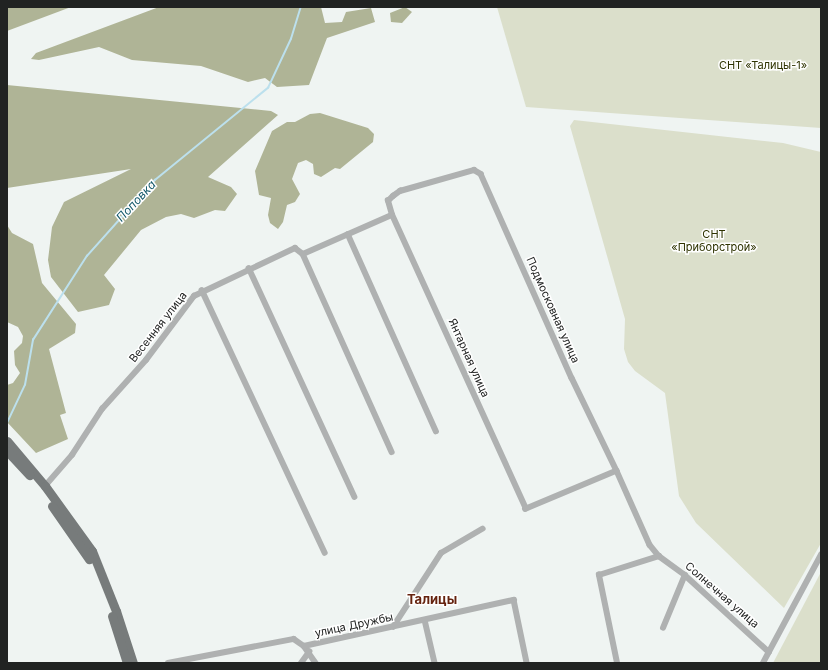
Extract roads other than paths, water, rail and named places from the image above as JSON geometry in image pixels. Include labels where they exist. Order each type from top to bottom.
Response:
[{"type":"main road","points":[[7,441],[45,486],[92,551],[116,611],[134,663]]},
{"type":"main road","points":[[7,451],[40,490],[87,554],[110,613],[127,663]]},
{"type":"street","name":"Подмосковная улица","points":[[392,215],[388,201],[400,191],[478,170],[650,545],[659,556]]},
{"type":"street","points":[[392,215],[303,254],[392,452]]},
{"type":"street","name":"Янтарная улица","points":[[392,215],[526,509],[617,471]]},
{"type":"street","points":[[348,234],[436,431]]},
{"type":"street","name":"Весенняя улица","points":[[45,486],[72,455],[102,410],[146,360],[184,307],[202,290],[290,248],[300,250],[303,254]]},
{"type":"street","points":[[249,268],[356,497]]},
{"type":"street","points":[[202,290],[325,553]]},
{"type":"street","points":[[393,627],[441,553],[482,529]]},
{"type":"street","points":[[763,663],[821,555]]},
{"type":"street","points":[[617,663],[599,575],[659,556]]},
{"type":"street","name":"Солнечная улица","points":[[659,556],[685,575],[769,652]]},
{"type":"street","points":[[663,628],[685,575]]},
{"type":"street","name":"улица Дружбы","points":[[168,663],[294,639],[304,646],[514,600],[527,663]]},
{"type":"street","points":[[425,620],[435,663]]},
{"type":"street","points":[[304,646],[316,663]]},
{"type":"street","points":[[301,663],[309,652]]},
{"type":"waterway","name":"Поповка","points":[[7,423],[25,385],[33,340],[87,256],[155,180],[268,88],[291,39],[301,7]]},
{"type":"district","name":"Талицы","points":[[432,599]]},
{"type":"park label","name":"СНТ «Талицы-1»","points":[[763,65]]},
{"type":"park label","name":"СНТ «Приборстрой»","points":[[714,241]]}]
